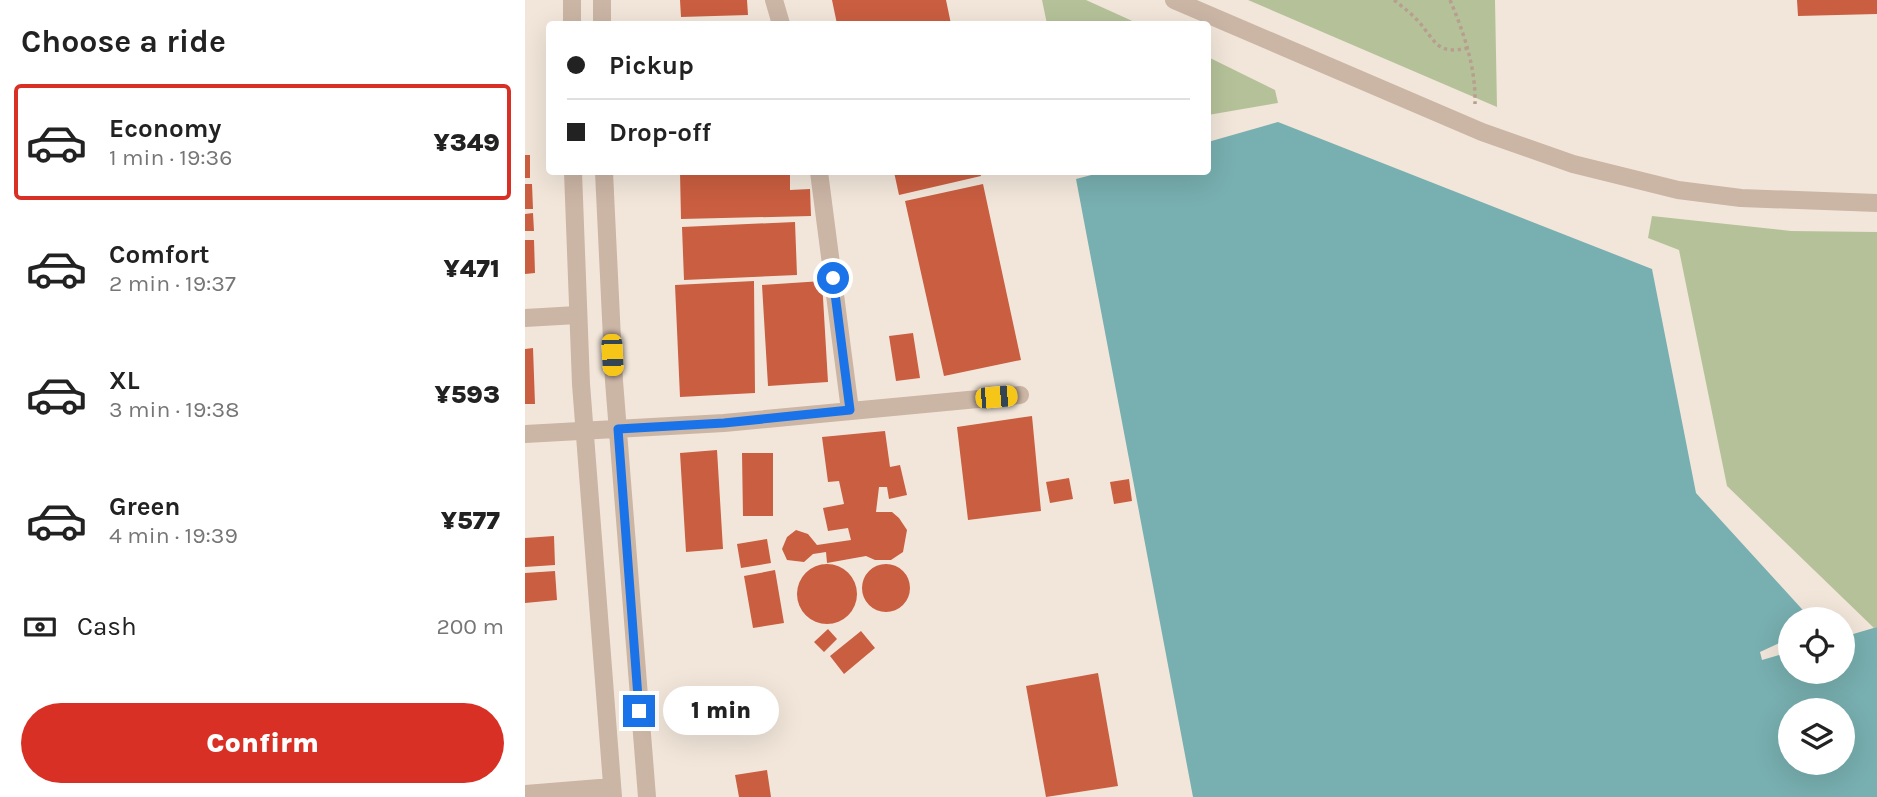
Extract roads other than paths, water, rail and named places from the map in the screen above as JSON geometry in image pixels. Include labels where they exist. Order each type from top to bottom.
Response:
[{"type":"street","points":[[572,0],[572,21]]},
{"type":"street","points":[[602,0],[602,21]]},
{"type":"street","points":[[774,0],[780,21]]},
{"type":"street","points":[[1174,0],[1482,132],[1573,164],[1678,190],[1729,197],[1877,203]]},
{"type":"street","points":[[525,794],[613,792],[577,315],[572,175]]},
{"type":"street","points":[[604,175],[618,429],[646,797]]},
{"type":"street","points":[[819,175],[850,410]]},
{"type":"street","points":[[525,318],[577,315]]},
{"type":"street","points":[[525,434],[724,423],[1020,395]]},
{"type":"water","points":[[1278,122],[1652,269],[1696,493],[1800,607],[1778,607],[1778,644],[1760,652],[1762,660],[1778,655],[1778,684],[1855,684],[1855,633],[1877,627],[1877,797],[1193,797],[1076,179],[1091,175],[1211,175],[1211,141]]}]
